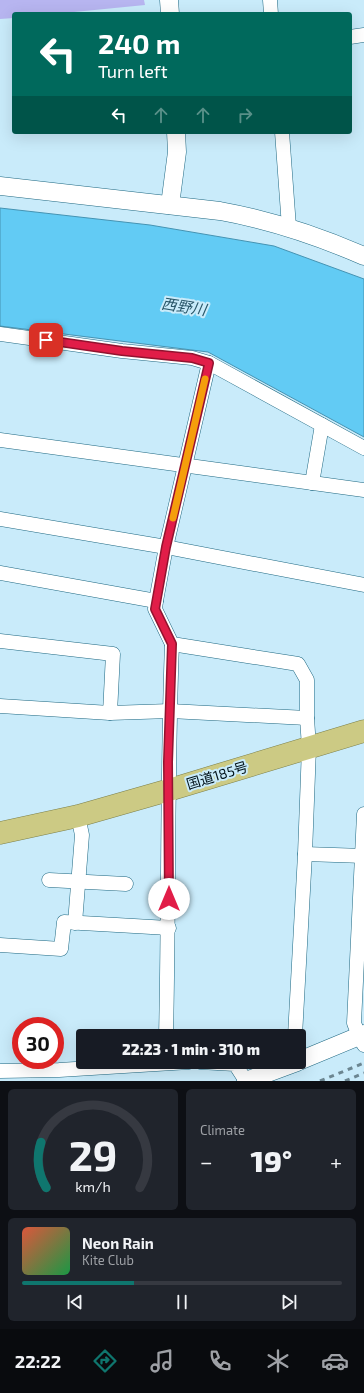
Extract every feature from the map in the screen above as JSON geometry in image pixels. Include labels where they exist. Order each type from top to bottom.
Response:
[{"type":"highway","name":"国道185号","points":[[0,833],[78,816],[364,731]]},
{"type":"street","points":[[169,0],[170,12]]},
{"type":"street","points":[[270,0],[272,12]]},
{"type":"street","points":[[352,37],[364,35]]},
{"type":"street","points":[[170,205],[177,152],[176,134]]},
{"type":"street","points":[[282,134],[289,227]]},
{"type":"street","points":[[0,186],[170,205],[240,215],[289,227],[364,256]]},
{"type":"street","points":[[0,334],[122,351],[192,358],[209,363],[364,448]]},
{"type":"street","points":[[166,1029],[169,928],[169,790],[172,644],[155,609],[166,547],[209,363]]},
{"type":"street","points":[[312,483],[322,425]]},
{"type":"street","points":[[0,440],[364,490]]},
{"type":"street","points":[[0,519],[166,547],[364,585]]},
{"type":"street","points":[[0,573],[156,601]]},
{"type":"street","points":[[0,641],[113,654],[110,713]]},
{"type":"street","points":[[172,644],[298,664],[307,680],[309,747],[295,1029]]},
{"type":"street","points":[[0,706],[110,713],[170,711],[307,718]]},
{"type":"street","points":[[306,1058],[362,1039],[354,1023],[364,814]]},
{"type":"street","points":[[75,923],[82,835],[78,816]]},
{"type":"street","points":[[305,854],[363,856]]},
{"type":"street","points":[[49,880],[126,884]]},
{"type":"street","points":[[0,945],[61,949],[64,922],[169,928]]},
{"type":"street","points":[[0,1071],[76,1069]]},
{"type":"street","points":[[238,1069],[246,1081],[276,1069]]},
{"type":"shaded area","points":[[0,0],[144,0],[145,5],[74,12],[12,12],[12,18],[0,19]]},
{"type":"water","name":"西野川","points":[[0,208],[150,225],[274,246],[364,279],[364,437],[208,352],[0,326]]},
{"type":"railway","points":[[320,1081],[364,1063]]},
{"type":"railway","points":[[345,1081],[364,1073]]},
{"type":"slow traffic","points":[[173,518],[205,379]]},
{"type":"route","points":[[46,340],[122,351],[192,358],[209,363],[166,547],[155,609],[172,644],[168,762],[169,899]]}]
